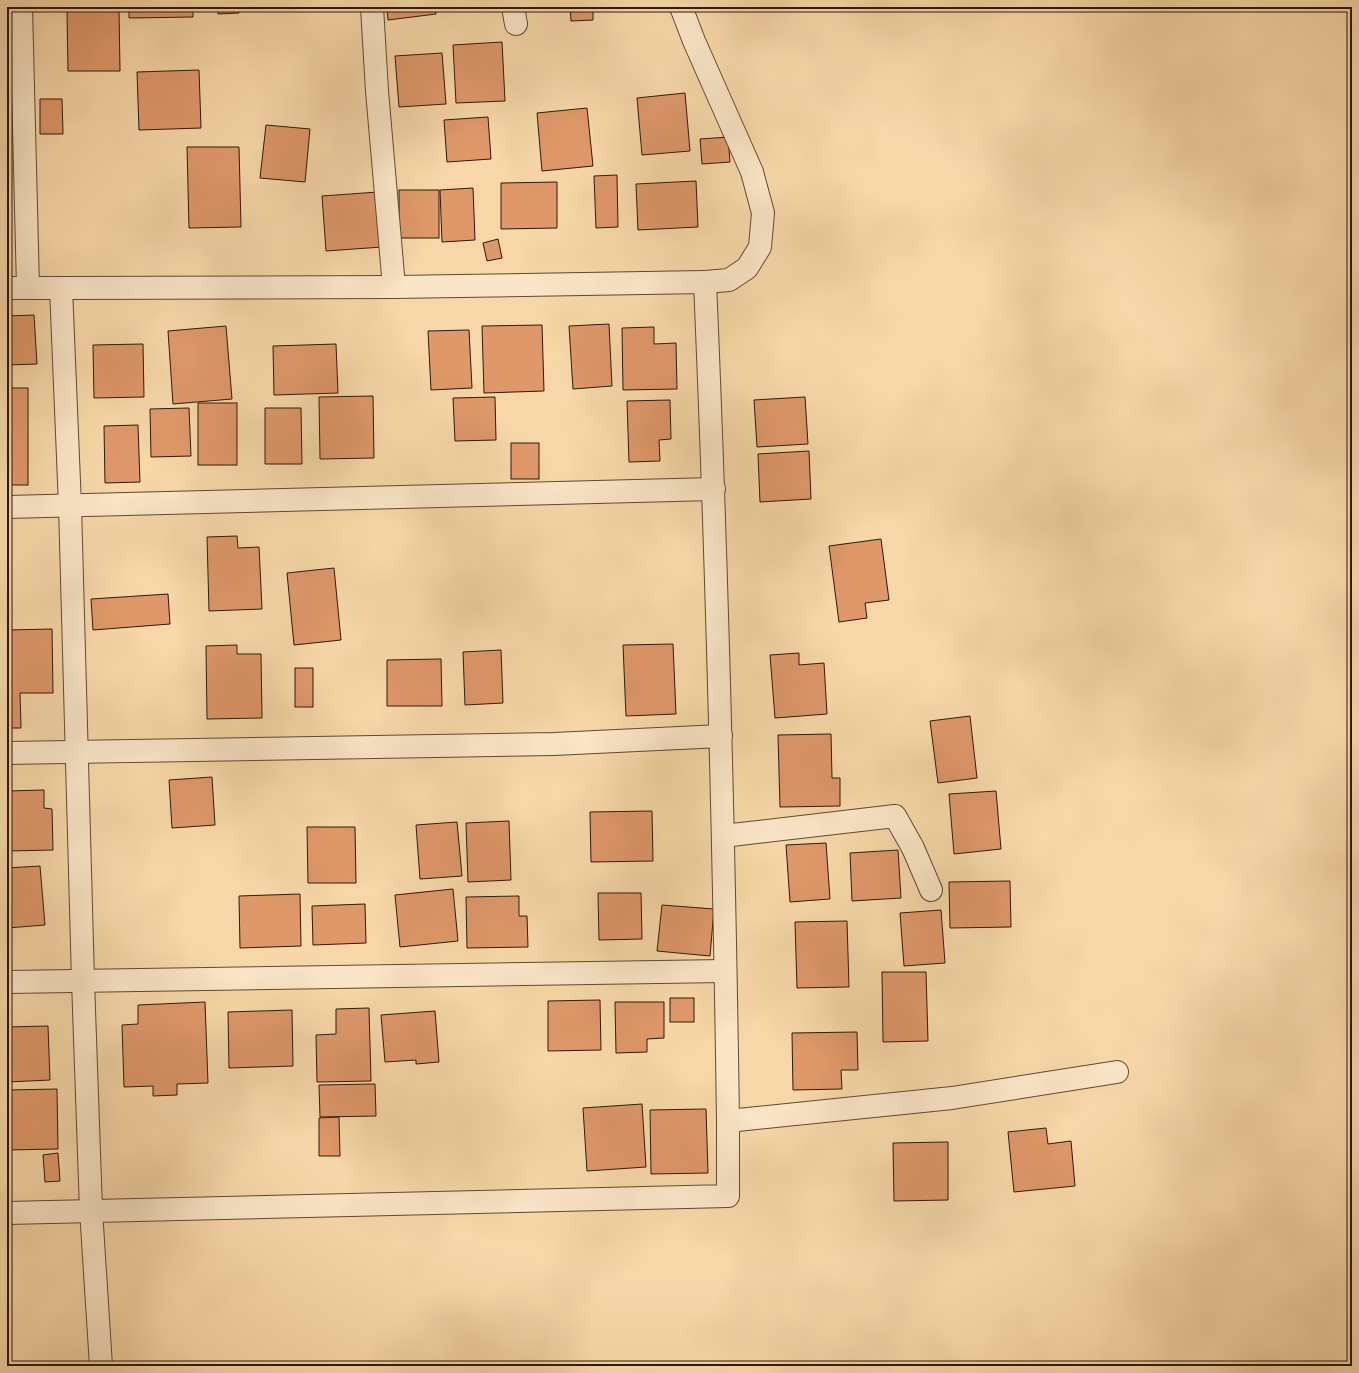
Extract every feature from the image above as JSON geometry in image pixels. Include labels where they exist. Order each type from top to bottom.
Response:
[{"type":"street","points":[[22,7],[18,288],[394,287],[705,282],[729,280],[747,268],[760,247],[763,213],[752,172],[694,41],[681,7]]},
{"type":"street","points":[[372,7],[378,99],[394,287]]},
{"type":"street","points":[[7,1213],[728,1196],[726,971],[721,736],[714,489],[705,282]]},
{"type":"street","points":[[61,288],[70,506],[76,753],[91,1210],[101,1366]]},
{"type":"street","points":[[7,507],[714,489]]},
{"type":"street","points":[[7,753],[554,744],[721,736]]},
{"type":"street","points":[[723,836],[895,816],[914,848],[931,890]]},
{"type":"street","points":[[7,982],[726,971]]},
{"type":"street","points":[[728,1121],[952,1098],[1117,1072]]},
{"type":"building","points":[[129,7],[193,7],[193,17],[129,18]]},
{"type":"building","points":[[218,7],[239,7],[239,13],[218,14]]},
{"type":"building","points":[[387,7],[435,7],[436,14],[388,20]]},
{"type":"building","points":[[570,7],[593,7],[593,20],[571,21]]},
{"type":"building","points":[[119,10],[120,71],[68,71],[67,11]]},
{"type":"building","points":[[502,42],[505,101],[456,103],[453,45]]},
{"type":"building","points":[[442,53],[446,104],[399,107],[395,56]]},
{"type":"building","points":[[199,70],[201,128],[139,130],[137,72]]},
{"type":"building","points":[[685,93],[690,151],[642,155],[637,98]]},
{"type":"building","points":[[40,99],[62,99],[63,134],[40,134]]},
{"type":"building","points":[[587,108],[593,166],[542,171],[537,113]]},
{"type":"building","points":[[488,117],[491,159],[447,162],[444,120]]},
{"type":"building","points":[[266,125],[310,129],[305,182],[260,178]]},
{"type":"building","points":[[728,137],[730,162],[702,164],[700,139]]},
{"type":"building","points":[[187,147],[239,147],[241,227],[189,228]]},
{"type":"building","points":[[617,175],[618,227],[596,228],[594,176]]},
{"type":"building","points":[[696,181],[698,227],[638,230],[636,184]]},
{"type":"building","points":[[557,182],[557,228],[501,229],[501,183]]},
{"type":"building","points":[[473,188],[475,240],[442,242],[440,190]]},
{"type":"building","points":[[399,190],[439,190],[439,238],[399,238]]},
{"type":"building","points":[[378,192],[382,247],[326,251],[322,196]]},
{"type":"building","points":[[498,239],[502,258],[487,261],[483,243]]},
{"type":"building","points":[[34,315],[37,364],[7,365],[7,316]]},
{"type":"building","points":[[609,324],[612,386],[573,389],[569,326]]},
{"type":"building","points":[[542,325],[544,391],[484,393],[482,326]]},
{"type":"building","points":[[226,326],[232,399],[173,404],[168,331]]},
{"type":"building","points":[[654,327],[654,344],[676,343],[677,389],[623,390],[622,328]]},
{"type":"building","points":[[469,330],[472,388],[431,390],[428,331]]},
{"type":"building","points":[[143,344],[144,397],[94,398],[93,345]]},
{"type":"building","points":[[336,344],[338,393],[274,395],[273,346]]},
{"type":"building","points":[[7,388],[28,388],[28,485],[7,485]]},
{"type":"building","points":[[373,396],[374,458],[320,459],[319,397]]},
{"type":"building","points":[[495,397],[496,440],[455,441],[453,398]]},
{"type":"building","points":[[805,397],[808,444],[757,447],[754,400]]},
{"type":"building","points":[[670,400],[671,439],[659,440],[660,461],[629,462],[627,401]]},
{"type":"building","points":[[198,403],[237,403],[237,465],[198,465]]},
{"type":"building","points":[[189,408],[191,456],[151,457],[150,409]]},
{"type":"building","points":[[265,408],[301,408],[302,464],[265,464]]},
{"type":"building","points":[[138,425],[140,482],[105,483],[104,426]]},
{"type":"building","points":[[511,443],[539,443],[539,479],[511,479]]},
{"type":"building","points":[[809,451],[811,499],[760,502],[758,454]]},
{"type":"building","points":[[237,536],[238,548],[259,547],[262,609],[209,611],[207,537]]},
{"type":"building","points":[[881,539],[889,600],[865,603],[867,618],[839,622],[829,546]]},
{"type":"building","points":[[334,568],[341,640],[294,645],[287,573]]},
{"type":"building","points":[[168,594],[170,624],[93,630],[91,599]]},
{"type":"building","points":[[52,629],[53,693],[20,693],[21,728],[7,728],[7,630]]},
{"type":"building","points":[[673,644],[676,714],[626,716],[623,645]]},
{"type":"building","points":[[237,645],[237,654],[261,654],[262,718],[207,719],[206,646]]},
{"type":"building","points":[[501,650],[503,703],[465,705],[463,652]]},
{"type":"building","points":[[799,653],[799,665],[824,663],[827,714],[775,718],[770,655]]},
{"type":"building","points":[[441,659],[442,706],[387,706],[387,660]]},
{"type":"building","points":[[295,668],[313,668],[313,707],[295,707]]},
{"type":"building","points":[[970,716],[977,778],[938,783],[930,721]]},
{"type":"building","points":[[831,734],[832,778],[840,778],[840,806],[780,807],[778,735]]},
{"type":"building","points":[[212,777],[215,825],[172,828],[169,780]]},
{"type":"building","points":[[44,790],[44,808],[52,809],[53,850],[7,851],[7,791]]},
{"type":"building","points":[[996,791],[1001,849],[954,854],[949,794]]},
{"type":"building","points":[[652,811],[653,861],[591,862],[590,812]]},
{"type":"building","points":[[509,821],[511,880],[468,882],[466,823]]},
{"type":"building","points":[[457,822],[462,876],[420,879],[416,825]]},
{"type":"building","points":[[307,827],[355,827],[356,883],[308,883]]},
{"type":"building","points":[[826,843],[830,899],[790,902],[786,845]]},
{"type":"building","points":[[898,850],[901,898],[852,901],[850,853]]},
{"type":"building","points":[[40,866],[45,925],[7,928],[7,868]]},
{"type":"building","points":[[1010,881],[1011,927],[950,928],[949,882]]},
{"type":"building","points":[[453,889],[458,941],[400,947],[395,895]]},
{"type":"building","points":[[598,893],[641,893],[642,939],[599,940]]},
{"type":"building","points":[[300,894],[301,946],[240,948],[239,896]]},
{"type":"building","points":[[519,896],[519,916],[527,916],[528,947],[467,948],[466,897]]},
{"type":"building","points":[[365,904],[366,943],[313,945],[312,906]]},
{"type":"building","points":[[662,905],[714,909],[710,956],[657,951]]},
{"type":"building","points":[[941,910],[945,963],[904,966],[900,913]]},
{"type":"building","points":[[847,921],[849,987],[797,988],[795,922]]},
{"type":"building","points":[[882,972],[926,972],[928,1041],[883,1042]]},
{"type":"building","points":[[670,998],[694,998],[694,1022],[670,1022]]},
{"type":"building","points":[[600,1000],[601,1050],[548,1051],[548,1001]]},
{"type":"building","points":[[205,1002],[208,1083],[177,1084],[177,1095],[153,1096],[153,1086],[124,1087],[122,1025],[138,1024],[138,1005]]},
{"type":"building","points":[[615,1002],[664,1002],[664,1038],[647,1039],[647,1052],[616,1053]]},
{"type":"building","points":[[369,1008],[371,1081],[317,1082],[316,1035],[336,1034],[336,1009]]},
{"type":"building","points":[[292,1010],[293,1066],[229,1068],[228,1012]]},
{"type":"building","points":[[435,1011],[439,1062],[416,1064],[416,1060],[385,1062],[381,1015]]},
{"type":"building","points":[[48,1026],[50,1080],[7,1082],[7,1027]]},
{"type":"building","points":[[857,1032],[858,1070],[841,1070],[842,1089],[793,1090],[792,1033]]},
{"type":"building","points":[[375,1084],[376,1116],[320,1117],[319,1085]]},
{"type":"building","points":[[57,1089],[58,1149],[7,1150],[7,1090]]},
{"type":"building","points":[[642,1104],[646,1167],[587,1171],[583,1108]]},
{"type":"building","points":[[706,1109],[708,1173],[651,1174],[650,1110]]},
{"type":"building","points":[[339,1117],[340,1156],[319,1156],[319,1118]]},
{"type":"building","points":[[1046,1128],[1048,1144],[1071,1141],[1075,1186],[1014,1192],[1008,1132]]},
{"type":"building","points":[[948,1142],[948,1200],[894,1201],[893,1143]]},
{"type":"building","points":[[58,1153],[60,1181],[45,1182],[43,1155]]}]
